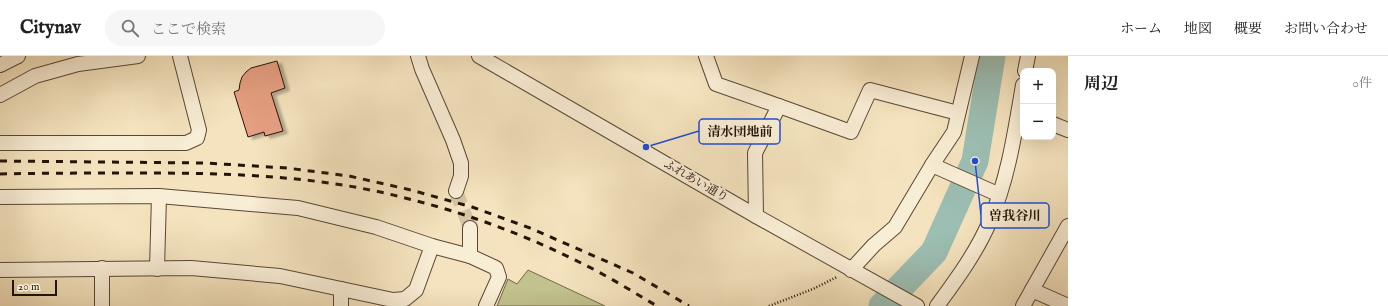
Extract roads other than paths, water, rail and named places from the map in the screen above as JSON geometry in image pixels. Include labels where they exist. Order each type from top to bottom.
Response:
[{"type":"street","points":[[0,65],[18,56]]},
{"type":"street","points":[[0,95],[35,76],[78,64],[138,56]]},
{"type":"street","points":[[0,143],[186,143],[197,138],[199,130],[180,56]]},
{"type":"street","points":[[418,56],[453,140],[461,164],[461,176],[456,191]]},
{"type":"street","name":"ふれあい通り","points":[[479,56],[756,216],[917,306]]},
{"type":"street","points":[[706,56],[716,84],[851,132],[870,90],[958,113]]},
{"type":"street","points":[[851,270],[874,245],[895,226],[954,132],[972,56]]},
{"type":"street","points":[[1026,68],[1028,56]]},
{"type":"street","points":[[756,216],[755,153],[779,106]]},
{"type":"street","points":[[938,306],[966,266],[988,225],[1000,195],[1020,116]]},
{"type":"street","points":[[1056,125],[1068,130]]},
{"type":"street","points":[[932,165],[993,192]]},
{"type":"street","points":[[157,269],[159,196]]},
{"type":"street","points":[[0,197],[159,196],[298,208],[376,226],[432,246],[470,256],[496,268],[499,277],[486,306]]},
{"type":"street","points":[[1023,306],[1068,226]]},
{"type":"street","points":[[470,228],[470,256]]},
{"type":"street","points":[[0,270],[191,268],[280,276],[393,300],[405,299],[416,290],[432,246]]},
{"type":"street","points":[[102,268],[102,306]]},
{"type":"street","points":[[341,289],[341,306]]},
{"type":"street","points":[[1032,290],[1068,306]]},
{"type":"waterway","points":[[882,306],[934,252],[975,161],[992,56]]},
{"type":"tunnel","points":[[456,191],[470,228]]},
{"type":"railway","points":[[0,161],[205,163],[287,168],[349,176],[411,190],[472,207],[530,228],[633,273],[689,306]]},
{"type":"railway","points":[[0,174],[144,173],[244,175],[278,177],[344,185],[377,191],[454,212],[520,235],[592,269],[657,306]]},
{"type":"place","name":"清水団地前","points":[[646,147]]},
{"type":"place","name":"曽我谷川","points":[[975,161]]}]
